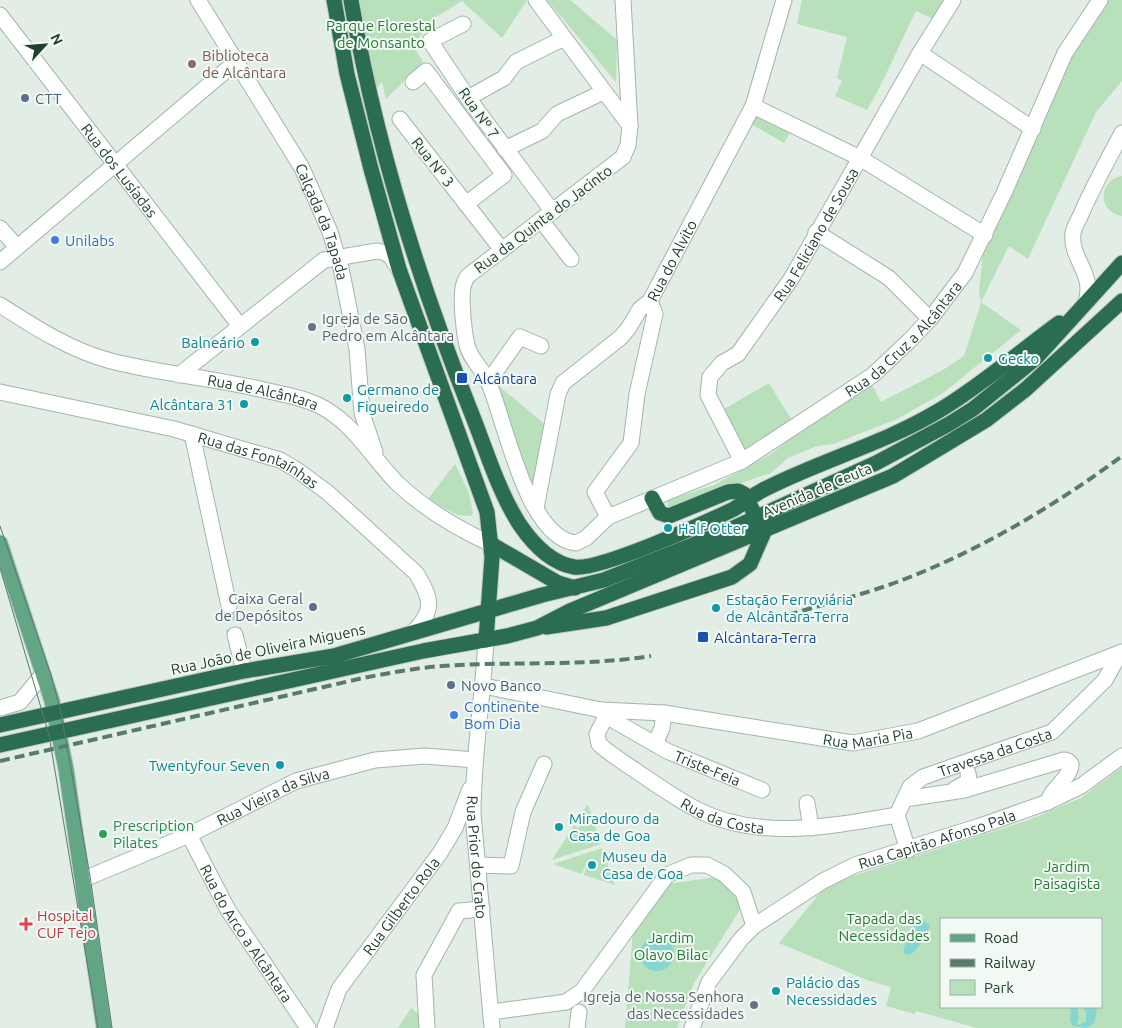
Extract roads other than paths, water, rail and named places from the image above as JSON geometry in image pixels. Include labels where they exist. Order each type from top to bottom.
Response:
[{"type":"highway","points":[[0,745],[423,651],[486,640],[492,570],[487,512],[399,269],[370,169],[347,74],[334,0]]},
{"type":"highway","points":[[351,0],[379,134],[416,262],[460,385],[499,482],[519,522],[540,549],[554,560],[573,567],[587,567],[609,562],[733,509],[764,490],[897,435],[940,410],[1086,303]]},
{"type":"highway","name":"Avenida de Ceuta","points":[[488,612],[604,580],[740,524],[876,464],[950,424],[973,409],[1035,359],[1122,263]]},
{"type":"highway","name":"Avenida de Ceuta","points":[[486,640],[537,628],[570,611],[764,532],[894,476],[986,420],[1026,389],[1122,301]]},
{"type":"highway","points":[[537,628],[606,618],[732,577],[750,564],[764,532],[748,500],[738,491],[669,516],[660,513],[652,498]]},
{"type":"highway","points":[[720,496],[728,500],[746,539]]},
{"type":"highway","points":[[491,544],[558,583],[575,588]]},
{"type":"highway","name":"Rua João de Oliveira Miguens","points":[[0,725],[244,671],[334,656],[488,612]]},
{"type":"main road","points":[[0,543],[43,674],[54,714],[82,880],[104,1028]]},
{"type":"street","name":"Calçada da Tapada","points":[[198,0],[302,168],[317,200],[339,258],[357,349],[362,413],[376,454],[384,467]]},
{"type":"street","points":[[536,0],[630,126]]},
{"type":"street","name":"Rua da Quinta do Jacinto","points":[[536,508],[526,493],[488,382],[467,347],[463,294],[465,280],[623,157],[628,145],[630,126],[623,0]]},
{"type":"street","name":"Rua do Alvito","points":[[536,508],[558,394],[563,383],[620,338],[640,309],[650,301],[753,106],[784,0]]},
{"type":"street","name":"Rua Feliciano de Sousa","points":[[742,461],[708,395],[710,377],[722,363],[738,354],[791,279],[816,232],[953,0]]},
{"type":"street","name":"Rua da Cruz a Alcântara","points":[[536,508],[545,523],[554,532],[570,542],[576,543],[586,538],[608,517],[742,461],[873,375],[930,319],[965,272],[985,235],[1065,53],[1099,3]]},
{"type":"street","name":"Rua dos Lusíadas","points":[[0,15],[240,326]]},
{"type":"street","name":"Rua Nº 7","points":[[463,24],[430,41],[505,149],[547,216],[570,259]]},
{"type":"street","points":[[468,98],[504,78],[516,62],[564,38]]},
{"type":"street","points":[[920,53],[1033,129]]},
{"type":"street","points":[[0,262],[114,163],[237,61]]},
{"type":"street","points":[[413,82],[426,71],[504,174],[466,204]]},
{"type":"street","points":[[505,149],[542,131],[557,114],[603,92]]},
{"type":"street","points":[[753,106],[860,158],[985,235]]},
{"type":"street","name":"Rua Nº 3","points":[[400,119],[502,250]]},
{"type":"street","points":[[1086,303],[1090,290],[1088,278],[1078,259],[1074,233],[1104,165],[1122,133]]},
{"type":"street","points":[[0,228],[17,248]]},
{"type":"street","points":[[816,232],[889,278],[930,319]]},
{"type":"street","points":[[179,375],[324,260],[376,252],[386,253],[399,269]]},
{"type":"street","points":[[608,517],[595,492],[631,443],[637,394],[655,314],[650,301]]},
{"type":"street","name":"Rua de Alcântara","points":[[0,305],[38,329],[98,358],[179,375],[219,380],[311,402],[344,422],[408,493],[459,530],[491,544]]},
{"type":"street","points":[[488,382],[520,337],[541,346]]},
{"type":"street","name":"Rua das Fontaínhas","points":[[0,392],[192,434],[280,460],[297,470],[349,512],[416,573],[426,589],[430,607],[428,615],[412,633]]},
{"type":"street","points":[[192,434],[229,606]]},
{"type":"street","points":[[235,635],[244,671]]},
{"type":"street","name":"Rua Prior do Crato","points":[[486,640],[484,686],[473,780],[473,814],[492,1028]]},
{"type":"street","name":"Rua Maria Pia","points":[[603,713],[664,713],[853,742],[918,730],[1121,652]]},
{"type":"street","name":"Travessa da Costa","points":[[905,799],[914,782],[924,777],[1052,732],[1105,680],[1121,652]]},
{"type":"street","points":[[0,708],[20,702],[43,674]]},
{"type":"street","points":[[484,686],[603,713]]},
{"type":"street","name":"Triste-Feia","points":[[603,713],[655,744],[762,790]]},
{"type":"street","name":"Rua da Costa","points":[[603,713],[596,737],[599,744],[664,790],[699,810],[734,822],[756,826],[811,828],[835,826],[897,815]]},
{"type":"street","points":[[655,744],[662,728],[664,713]]},
{"type":"street","name":"Rua Vieira da Silva","points":[[82,880],[190,836],[296,781],[375,760],[424,756],[475,760]]},
{"type":"street","name":"Rua Capitão Afonso Pala","points":[[692,1028],[709,982],[741,939],[754,926],[837,873],[855,865],[908,850],[1048,802],[1081,786],[1122,756]]},
{"type":"street","points":[[908,850],[897,815],[905,799],[964,790],[1064,760],[1068,761],[1071,764],[1069,771],[1050,793],[1048,802]]},
{"type":"street","points":[[478,865],[511,866],[523,812],[544,764]]},
{"type":"street","points":[[949,792],[970,782],[968,773]]},
{"type":"street","name":"Rua Gilberto Rola","points":[[325,1028],[338,989],[440,853],[455,828],[473,780]]},
{"type":"street","points":[[807,803],[811,828]]},
{"type":"street","name":"Rua do Arco a Alcântara","points":[[190,836],[228,910],[308,1028]]},
{"type":"street","points":[[490,1012],[566,1002],[582,991],[667,875],[691,865],[707,865],[724,874],[743,892],[754,926]]},
{"type":"street","points":[[427,1028],[424,976],[459,911],[482,909]]},
{"type":"street","points":[[576,1028],[579,1012]]},
{"type":"water","points":[[921,919],[930,925],[925,937],[910,955],[903,953],[906,941],[912,937],[914,924]]},
{"type":"water","points":[[657,937],[669,942],[674,954],[669,966],[657,971],[645,966],[640,954],[645,942]]},
{"type":"water","points":[[1071,1008],[1077,1008],[1079,1019],[1077,1023],[1079,1025],[1086,1021],[1086,1012],[1083,1008],[1097,1008],[1095,1022],[1087,1028],[1073,1026],[1070,1021]]},
{"type":"tunnel","points":[[229,606],[235,635]]},
{"type":"tram line","points":[[0,526],[51,675],[61,713],[90,876],[112,1028]]},
{"type":"tram line","points":[[0,568],[49,735],[98,1028]]},
{"type":"railway","points":[[788,615],[884,587],[956,557],[1014,527],[1070,493],[1122,456]]},
{"type":"railway","points":[[0,761],[363,678],[402,671],[442,666],[599,662],[651,656]]},
{"type":"place","name":"Biblioteca de Alcântara","points":[[192,64]]},
{"type":"place","name":"CTT","points":[[25,98]]},
{"type":"place","name":"Unilabs","points":[[55,240]]},
{"type":"place","name":"Igreja de São Pedro em Alcântara","points":[[312,327]]},
{"type":"place","name":"Balneário","points":[[255,342]]},
{"type":"place","name":"Gecko","points":[[988,358]]},
{"type":"place","name":"Alcântara","points":[[462,378]]},
{"type":"place","name":"Germano de Figueiredo","points":[[347,398]]},
{"type":"place","name":"Alcântara 31","points":[[244,404]]},
{"type":"place","name":"Half Otter","points":[[668,528]]},
{"type":"place","name":"Caixa Geral de Depósitos","points":[[313,607]]},
{"type":"place","name":"Estação Ferroviária de Alcântara-Terra","points":[[716,608]]},
{"type":"place","name":"Alcântara-Terra","points":[[703,637]]},
{"type":"place","name":"Novo Banco","points":[[451,685]]},
{"type":"place","name":"Continente Bom Dia","points":[[454,715]]},
{"type":"place","name":"Twentyfour Seven","points":[[280,765]]},
{"type":"place","name":"Miradouro da Casa de Goa","points":[[559,827]]},
{"type":"place","name":"Prescription Pilates","points":[[103,834]]},
{"type":"place","name":"Museu da Casa de Goa","points":[[592,865]]},
{"type":"place","name":"Hospital CUF Tejo","points":[[26,924]]},
{"type":"place","name":"Palácio das Necessidades","points":[[776,991]]},
{"type":"place","name":"Igreja de Nossa Senhora das Necessidades","points":[[754,1005]]},
{"type":"park label","name":"Parque Florestal de Monsanto","points":[[381,34]]},
{"type":"park label","name":"Jardim Paisagista","points":[[1067,874]]},
{"type":"park label","name":"Tapada das Necessidades","points":[[884,926]]},
{"type":"park label","name":"Jardim Olavo Bilac","points":[[671,946]]}]
